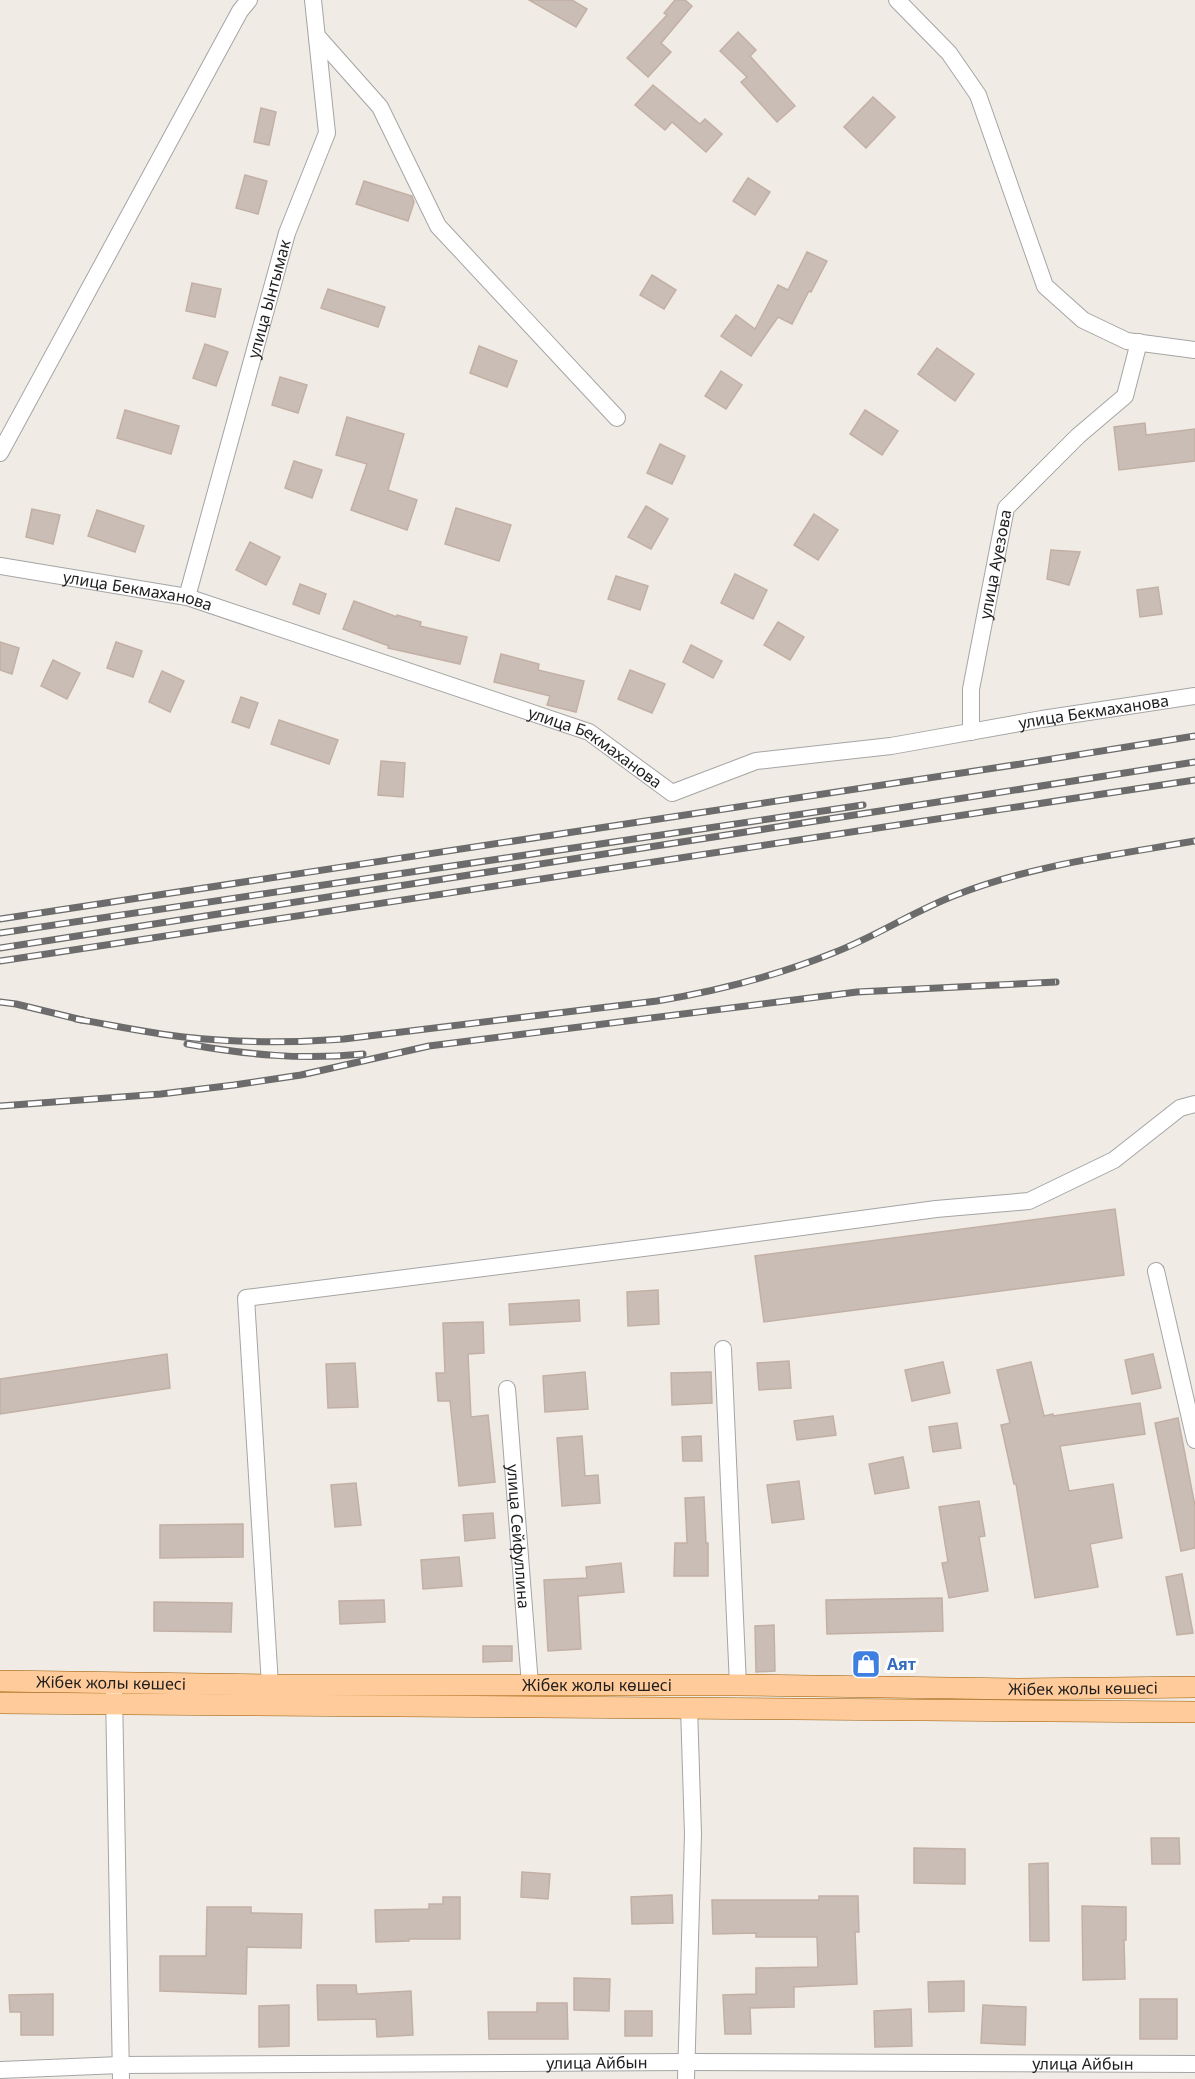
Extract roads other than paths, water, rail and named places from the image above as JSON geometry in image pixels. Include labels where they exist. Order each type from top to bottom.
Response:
[{"type":"main road","name":"Жібек жолы көшесі","points":[[0,1681],[270,1685],[738,1685],[1018,1689],[1195,1687]]},
{"type":"main road","name":"Жібек жолы көшесі","points":[[0,1703],[1195,1712]]},
{"type":"street","points":[[0,453],[240,11],[249,0]]},
{"type":"street","name":"улица Ынтымак","points":[[187,597],[287,233],[327,132],[313,0]]},
{"type":"street","points":[[897,0],[949,53],[978,94],[1045,286],[1083,320],[1127,340],[1195,350]]},
{"type":"street","points":[[317,36],[380,107],[438,226],[617,418]]},
{"type":"street","name":"улица Ауезова","points":[[971,732],[971,689],[1006,508],[1078,436],[1125,396],[1138,342]]},
{"type":"street","name":"улица Бекмаханова","points":[[0,566],[187,597],[589,732],[672,792],[756,761],[891,746],[1195,696]]},
{"type":"street","points":[[270,1685],[246,1298],[936,1209],[1029,1201],[1114,1160],[1180,1108],[1195,1104]]},
{"type":"street","points":[[1156,1271],[1195,1440]]},
{"type":"street","points":[[723,1349],[738,1685]]},
{"type":"street","name":"улица Сейфуллина","points":[[507,1389],[530,1685]]},
{"type":"street","points":[[114,1683],[120,2072]]},
{"type":"street","points":[[686,2071],[693,1834],[689,1707]]},
{"type":"street","name":"улица Айбын","points":[[0,2070],[120,2072],[686,2071],[1195,2064]]},
{"type":"railway","points":[[0,919],[1195,736]]},
{"type":"railway","points":[[0,948],[1195,762]]},
{"type":"railway","points":[[0,961],[1195,780]]},
{"type":"railway","points":[[0,933],[863,805]]},
{"type":"railway","points":[[76,1019],[204,1039],[304,1041],[344,1039],[657,1001],[702,993],[790,969],[849,947],[940,901],[1014,876],[1074,862],[1195,841]]},
{"type":"railway","points":[[0,1106],[161,1094],[234,1085],[301,1075],[429,1046],[857,992],[1056,982]]},
{"type":"railway","points":[[0,1002],[82,1020]]},
{"type":"railway","points":[[187,1044],[275,1055],[318,1057],[363,1054]]},
{"type":"place","name":"Аят","points":[[866,1664]]}]
